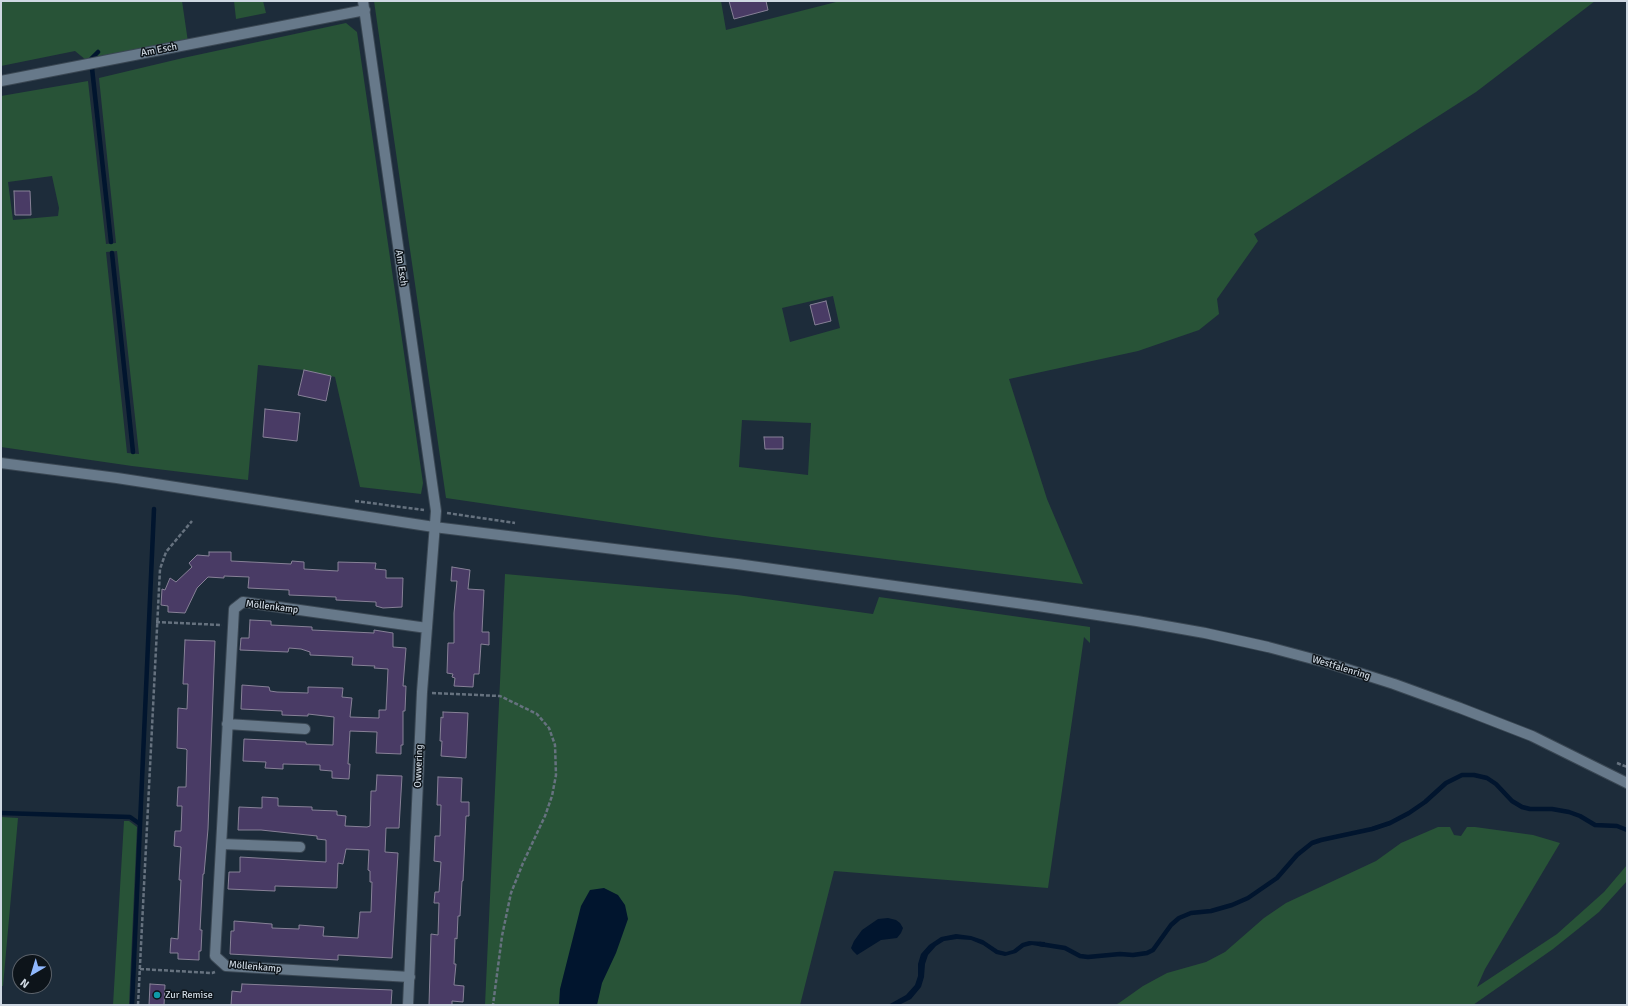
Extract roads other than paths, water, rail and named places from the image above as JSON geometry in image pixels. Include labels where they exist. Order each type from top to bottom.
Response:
[{"type":"street","name":"Am Esch","points":[[1,81],[364,6],[436,511],[434,527]]},
{"type":"street","name":"Westfalenring","points":[[1,463],[117,478],[434,527],[737,564],[1038,606],[1205,633],[1328,663],[1445,702],[1532,736],[1627,783]]},
{"type":"street","name":"Owwering","points":[[408,1005],[422,692],[434,527]]},
{"type":"street","name":"Möllenkamp","points":[[410,977],[226,966],[216,956],[227,724],[234,609],[243,602],[427,628]]},
{"type":"street","points":[[227,724],[305,729]]},
{"type":"street","points":[[222,844],[300,847]]},
{"type":"water","points":[[604,888],[618,895],[625,905],[628,919],[616,953],[602,983],[597,1005],[559,1005],[560,989],[581,906],[590,890]]},
{"type":"water","points":[[888,918],[896,920],[903,928],[897,938],[881,940],[857,955],[851,948],[862,930],[878,919]]},
{"type":"water","points":[[956,934],[971,936],[983,940],[998,950],[1006,952],[1013,950],[1022,943],[1029,941],[1045,942],[1044,947],[1032,945],[1024,947],[1016,953],[1005,956],[996,954],[983,945],[971,940],[957,939],[944,941],[936,946],[928,955],[921,987],[911,999],[899,1005],[888,1005],[906,995],[915,985],[918,976],[918,964],[921,954],[929,945],[941,937]]},
{"type":"waterway","points":[[98,52],[91,59],[111,242]]},
{"type":"waterway","points":[[112,253],[133,452]]},
{"type":"waterway","points":[[132,1005],[154,509]]},
{"type":"waterway","points":[[1040,944],[1065,948],[1080,956],[1088,957],[1147,953],[1153,950],[1171,925],[1179,918],[1191,913],[1211,911],[1232,905],[1248,898],[1277,878],[1297,855],[1312,843],[1372,829],[1390,823],[1409,813],[1425,802],[1446,783],[1462,775],[1474,775],[1487,778],[1496,784],[1512,801],[1522,807],[1569,812],[1580,816],[1595,825],[1617,826],[1627,830]]},
{"type":"waterway","points":[[1,813],[130,817],[140,824]]},
{"type":"place","name":"Zur Remise","points":[[157,995]]}]
